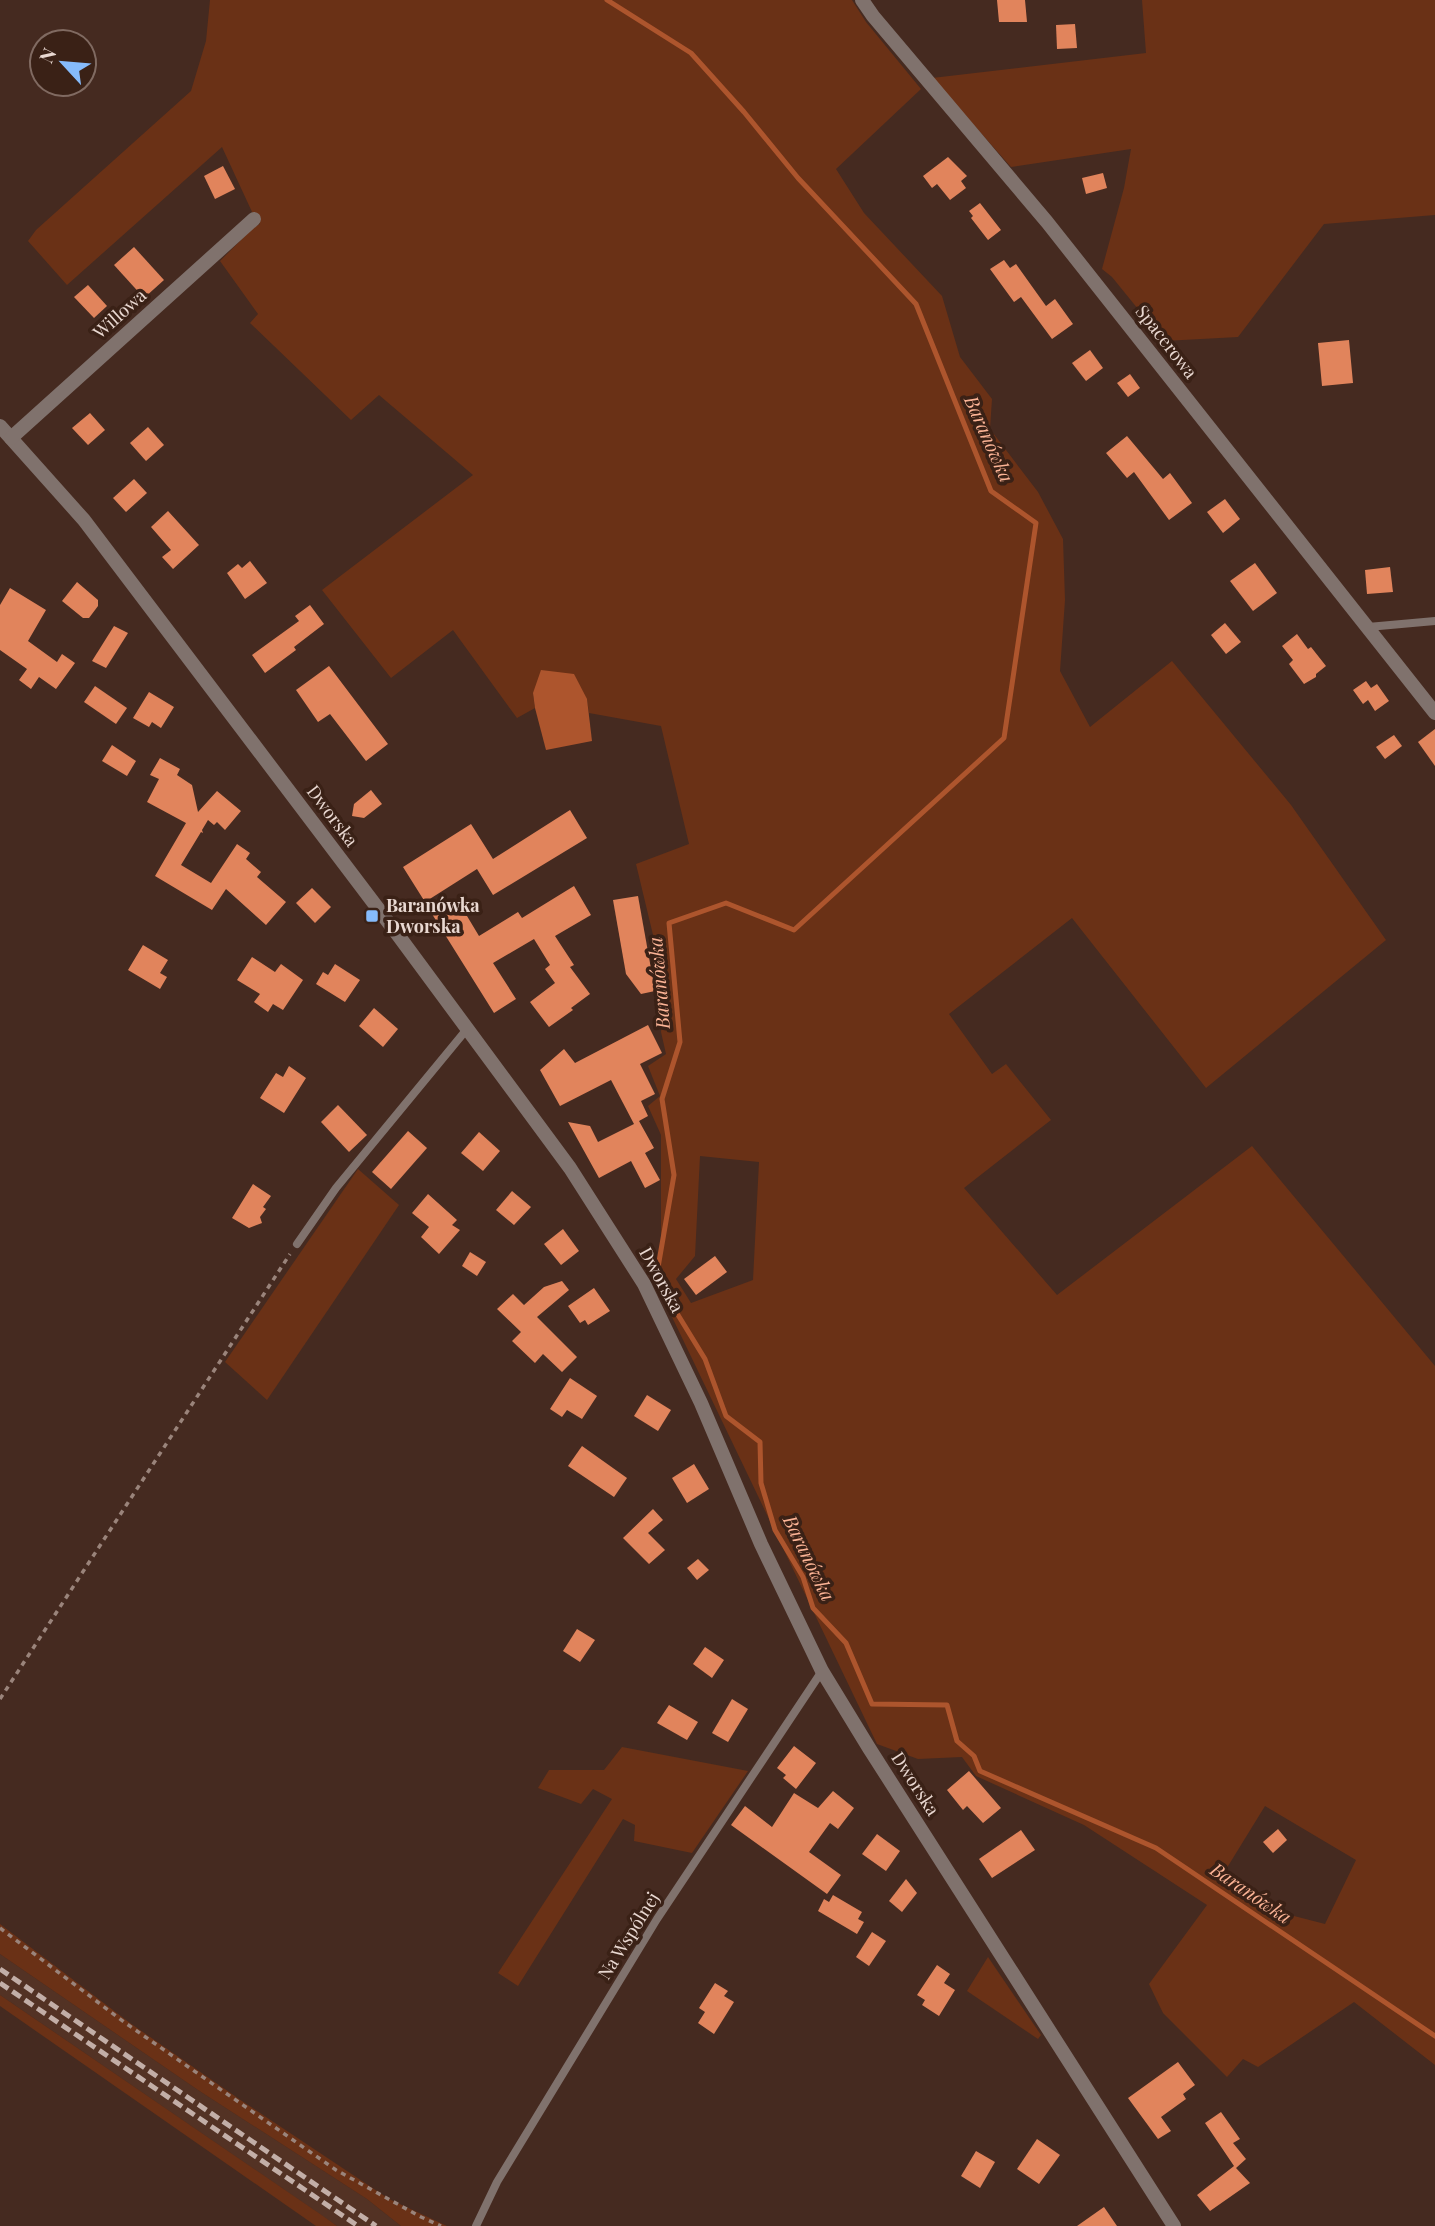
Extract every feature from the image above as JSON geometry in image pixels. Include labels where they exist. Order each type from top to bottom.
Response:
[{"type":"street","name":"Spacerowa","points":[[862,0],[1047,222],[1435,713]]},
{"type":"street","name":"Willowa","points":[[10,438],[254,219]]},
{"type":"street","name":"Dworska","points":[[0,426],[84,520],[570,1168],[644,1284],[701,1403],[761,1544],[822,1671],[1174,2226]]},
{"type":"lane","points":[[1368,627],[1435,621]]},
{"type":"lane","points":[[297,1244],[336,1188],[467,1029]]},
{"type":"lane","name":"Na Wspólnej","points":[[476,2226],[504,2170],[657,1919],[822,1671]]},
{"type":"path","points":[[0,1699],[297,1244]]},
{"type":"path","points":[[0,1928],[124,2022],[336,2170],[441,2226]]},
{"type":"shaded area","points":[[210,0],[852,0],[866,22],[921,89],[836,169],[864,213],[942,296],[960,357],[992,399],[990,429],[1038,492],[1063,539],[1065,600],[1060,671],[1090,727],[1172,661],[1291,805],[1386,940],[1206,1088],[1072,918],[949,1014],[992,1074],[1006,1064],[1051,1120],[964,1188],[1057,1295],[1252,1146],[1435,1366],[1435,2065],[1354,2002],[1258,2067],[1243,2059],[1227,2077],[1163,2013],[1149,1984],[1207,1905],[1084,1825],[976,1776],[962,1757],[918,1759],[877,1744],[661,1294],[661,1135],[648,1106],[660,1096],[648,1066],[666,1054],[661,1032],[666,989],[636,864],[689,844],[661,726],[589,713],[587,699],[533,693],[535,708],[517,718],[453,630],[391,678],[322,590],[473,475],[379,395],[351,420],[250,323],[258,314],[220,261],[260,224],[222,147],[67,285],[28,241],[36,230],[191,91],[206,41]],"holes":[[[700,1156],[759,1162],[753,1280],[691,1303],[676,1279],[695,1256]],[[1265,1806],[1356,1860],[1325,1924],[1294,1916],[1225,1871]]]},
{"type":"shaded area","points":[[1142,0],[1435,0],[1435,215],[1324,224],[1238,337],[1164,341],[1112,277],[1102,269],[1124,188],[1131,149],[1011,167],[932,78],[1146,53]]},
{"type":"shaded area","points":[[541,670],[574,674],[587,699],[592,741],[546,750],[533,693]]},
{"type":"shaded area","points":[[358,1169],[399,1205],[267,1400],[225,1362]]},
{"type":"shaded area","points":[[622,1747],[748,1771],[692,1853],[634,1841],[635,1825],[623,1819],[518,1986],[498,1973],[612,1799],[593,1789],[581,1804],[538,1788],[549,1770],[604,1770]]},
{"type":"shaded area","points":[[0,1924],[130,2023],[242,2101],[389,2199],[447,2226],[401,2226],[367,2199],[198,2090],[0,1954]]},
{"type":"shaded area","points":[[0,1954],[198,2090],[367,2199],[401,2226],[337,2226],[0,1995]]},
{"type":"shaded area","points":[[988,1957],[1041,2035],[1038,2039],[967,1991]]},
{"type":"shaded area","points":[[0,1995],[337,2226],[316,2226],[0,2006]]},
{"type":"building","points":[[997,0],[1025,0],[1027,22],[999,22]]},
{"type":"building","points":[[1075,24],[1077,48],[1057,49],[1056,25]]},
{"type":"building","points":[[948,157],[967,176],[961,181],[966,188],[950,200],[937,184],[932,188],[923,176]]},
{"type":"building","points":[[223,166],[235,189],[215,199],[204,176]]},
{"type":"building","points":[[1103,173],[1107,188],[1086,194],[1082,178]]},
{"type":"building","points":[[980,203],[1001,230],[988,240],[971,218],[973,216],[969,211]]},
{"type":"building","points":[[134,247],[164,280],[144,298],[114,265]]},
{"type":"building","points":[[1004,260],[1010,268],[1016,264],[1046,306],[1055,299],[1073,324],[1052,339],[1021,297],[1014,302],[990,269]]},
{"type":"building","points":[[88,285],[107,306],[94,318],[74,297]]},
{"type":"building","points":[[1349,340],[1353,383],[1322,386],[1318,343]]},
{"type":"building","points":[[1090,350],[1103,368],[1086,381],[1072,363]]},
{"type":"building","points":[[1130,374],[1140,388],[1128,397],[1117,383]]},
{"type":"building","points":[[90,413],[105,430],[88,445],[72,428]]},
{"type":"building","points":[[148,427],[164,445],[146,461],[130,443]]},
{"type":"building","points":[[1127,436],[1163,479],[1170,473],[1192,503],[1169,520],[1134,472],[1127,478],[1106,453]]},
{"type":"building","points":[[134,479],[147,493],[126,512],[113,498]]},
{"type":"building","points":[[1225,499],[1240,519],[1223,533],[1207,512]]},
{"type":"building","points":[[168,511],[199,545],[173,569],[162,557],[171,550],[151,527]]},
{"type":"building","points":[[250,561],[267,583],[245,599],[227,573],[238,564],[242,568]]},
{"type":"building","points":[[1255,563],[1277,593],[1253,611],[1230,581]]},
{"type":"building","points":[[1390,567],[1393,592],[1367,594],[1365,570]]},
{"type":"building","points":[[77,582],[98,600],[98,606],[89,618],[83,618],[62,601]]},
{"type":"building","points":[[10,588],[46,610],[28,641],[57,662],[62,654],[75,663],[56,689],[39,677],[31,689],[19,680],[27,669],[0,650],[0,605]]},
{"type":"building","points":[[310,605],[324,624],[294,647],[296,650],[265,673],[252,655],[299,621],[295,616]]},
{"type":"building","points":[[1225,623],[1241,642],[1226,654],[1211,635]]},
{"type":"building","points":[[114,626],[128,633],[106,668],[92,661]]},
{"type":"building","points":[[1297,634],[1326,666],[1316,677],[1304,684],[1289,664],[1293,660],[1282,646]]},
{"type":"building","points":[[329,666],[388,744],[366,761],[330,714],[318,722],[296,690]]},
{"type":"building","points":[[1366,681],[1371,688],[1377,684],[1389,701],[1375,711],[1368,700],[1363,704],[1353,690]]},
{"type":"building","points":[[95,686],[127,708],[116,724],[84,702]]},
{"type":"building","points":[[149,692],[174,707],[161,728],[152,722],[149,727],[133,718]]},
{"type":"building","points":[[1435,729],[1435,766],[1418,742]]},
{"type":"building","points":[[1394,735],[1402,746],[1385,759],[1376,747]]},
{"type":"building","points":[[112,745],[136,761],[127,776],[102,761]]},
{"type":"building","points":[[160,758],[180,769],[177,775],[192,785],[198,812],[217,791],[241,811],[225,830],[217,822],[214,825],[208,820],[203,833],[201,832],[181,865],[211,883],[237,844],[250,853],[246,859],[261,872],[257,877],[286,902],[266,925],[226,889],[212,910],[155,876],[186,823],[147,802],[159,779],[150,775]]},
{"type":"building","points":[[371,790],[382,804],[364,818],[352,816],[354,804]]},
{"type":"building","points":[[570,810],[587,838],[493,895],[477,869],[425,902],[403,867],[471,824],[493,859]]},
{"type":"building","points":[[574,886],[591,915],[555,936],[574,965],[570,967],[590,994],[549,1027],[530,1002],[555,983],[545,969],[550,965],[534,939],[493,963],[516,999],[494,1013],[432,914],[467,916],[479,936],[518,912],[522,918]]},
{"type":"building","points":[[312,888],[331,907],[315,923],[296,903]]},
{"type":"building","points":[[638,896],[655,991],[641,994],[626,974],[613,900]]},
{"type":"building","points":[[143,945],[168,960],[160,973],[167,977],[160,989],[128,970]]},
{"type":"building","points":[[252,957],[275,972],[281,964],[303,980],[283,1010],[273,1004],[268,1012],[254,1002],[260,994],[237,980]]},
{"type":"building","points":[[335,964],[360,980],[345,1002],[316,984],[323,972],[328,975]]},
{"type":"building","points":[[374,1008],[398,1029],[383,1047],[359,1026]]},
{"type":"building","points":[[648,1025],[662,1053],[640,1064],[655,1094],[641,1101],[648,1116],[639,1121],[654,1148],[645,1153],[660,1180],[645,1188],[631,1161],[599,1178],[568,1122],[590,1126],[598,1142],[634,1124],[611,1080],[560,1106],[540,1070],[564,1049],[575,1063]]},
{"type":"building","points":[[289,1066],[306,1078],[284,1113],[260,1098],[276,1073],[283,1077]]},
{"type":"building","points":[[338,1105],[367,1135],[349,1152],[321,1122]]},
{"type":"building","points":[[408,1131],[427,1148],[391,1189],[372,1172]]},
{"type":"building","points":[[479,1132],[500,1151],[483,1171],[461,1153]]},
{"type":"building","points":[[253,1184],[271,1196],[263,1207],[266,1209],[260,1217],[262,1223],[249,1228],[232,1218]]},
{"type":"building","points":[[512,1191],[531,1207],[514,1225],[496,1210]]},
{"type":"building","points":[[428,1194],[457,1220],[452,1225],[460,1230],[439,1254],[421,1237],[429,1227],[412,1213]]},
{"type":"building","points":[[563,1229],[579,1251],[561,1265],[544,1244]]},
{"type":"building","points":[[470,1252],[486,1262],[477,1276],[462,1266]]},
{"type":"building","points":[[715,1256],[727,1272],[696,1295],[684,1279]]},
{"type":"building","points":[[562,1281],[569,1290],[537,1317],[577,1357],[562,1372],[543,1354],[535,1363],[512,1341],[521,1332],[497,1309],[513,1294],[524,1305],[544,1287]]},
{"type":"building","points":[[594,1288],[610,1311],[588,1325],[585,1320],[580,1323],[568,1306]]},
{"type":"building","points":[[570,1378],[597,1396],[582,1419],[567,1410],[562,1417],[550,1409]]},
{"type":"building","points":[[647,1395],[671,1410],[658,1431],[634,1416]]},
{"type":"building","points":[[582,1446],[627,1478],[614,1497],[568,1466]]},
{"type":"building","points":[[694,1464],[709,1489],[687,1503],[672,1478]]},
{"type":"building","points":[[653,1509],[663,1520],[648,1533],[665,1550],[649,1564],[623,1538]]},
{"type":"building","points":[[698,1559],[709,1570],[697,1580],[687,1568]]},
{"type":"building","points":[[577,1629],[595,1640],[580,1662],[563,1651]]},
{"type":"building","points":[[705,1647],[724,1660],[712,1678],[693,1664]]},
{"type":"building","points":[[732,1699],[748,1709],[728,1742],[712,1733]]},
{"type":"building","points":[[669,1705],[698,1722],[687,1740],[657,1723]]},
{"type":"building","points":[[794,1746],[816,1763],[796,1789],[783,1778],[786,1775],[777,1768]]},
{"type":"building","points":[[969,1771],[1001,1808],[983,1823],[967,1806],[963,1810],[947,1790]]},
{"type":"building","points":[[833,1791],[854,1808],[838,1829],[830,1823],[809,1852],[841,1875],[827,1894],[731,1825],[745,1806],[772,1827],[794,1793],[818,1808]]},
{"type":"building","points":[[1278,1829],[1287,1840],[1273,1853],[1263,1842]]},
{"type":"building","points":[[1021,1830],[1035,1850],[992,1878],[979,1859]]},
{"type":"building","points":[[877,1834],[900,1851],[886,1871],[862,1854]]},
{"type":"building","points":[[906,1879],[917,1893],[902,1912],[889,1901]]},
{"type":"building","points":[[833,1895],[862,1912],[858,1919],[864,1922],[857,1934],[818,1911],[824,1899],[829,1902]]},
{"type":"building","points":[[872,1932],[886,1941],[869,1966],[856,1957]]},
{"type":"building","points":[[937,1965],[950,1974],[944,1983],[955,1990],[939,2016],[922,2005],[925,2000],[917,1995]]},
{"type":"building","points":[[715,1983],[728,1991],[724,1996],[734,2002],[714,2034],[698,2023],[705,2012],[699,2008]]},
{"type":"building","points":[[1178,2062],[1195,2085],[1183,2094],[1186,2099],[1161,2117],[1171,2131],[1158,2139],[1128,2098]]},
{"type":"building","points":[[1221,2112],[1240,2139],[1233,2143],[1246,2159],[1236,2168],[1250,2183],[1210,2211],[1197,2195],[1234,2166],[1205,2123]]},
{"type":"building","points":[[1037,2139],[1060,2155],[1039,2184],[1017,2169]]},
{"type":"building","points":[[976,2151],[995,2162],[980,2188],[961,2176]]},
{"type":"building","points":[[1104,2207],[1117,2226],[1077,2226]]},
{"type":"waterway","name":"Baranówka","points":[[607,0],[691,53],[798,178],[916,304],[991,491],[1036,523],[1004,738],[794,930],[726,903],[669,923],[680,1042],[662,1099],[674,1175],[656,1279],[705,1359],[726,1416],[760,1442],[761,1483],[775,1530],[803,1577],[813,1608],[846,1643],[872,1704],[947,1705],[957,1741],[974,1756],[980,1771],[1156,1848],[1435,2036]]},
{"type":"railway","points":[[0,1969],[376,2226]]},
{"type":"railway","points":[[0,1983],[358,2226]]},
{"type":"place","name":"Baranówka Dworska","points":[[372,916]]}]
